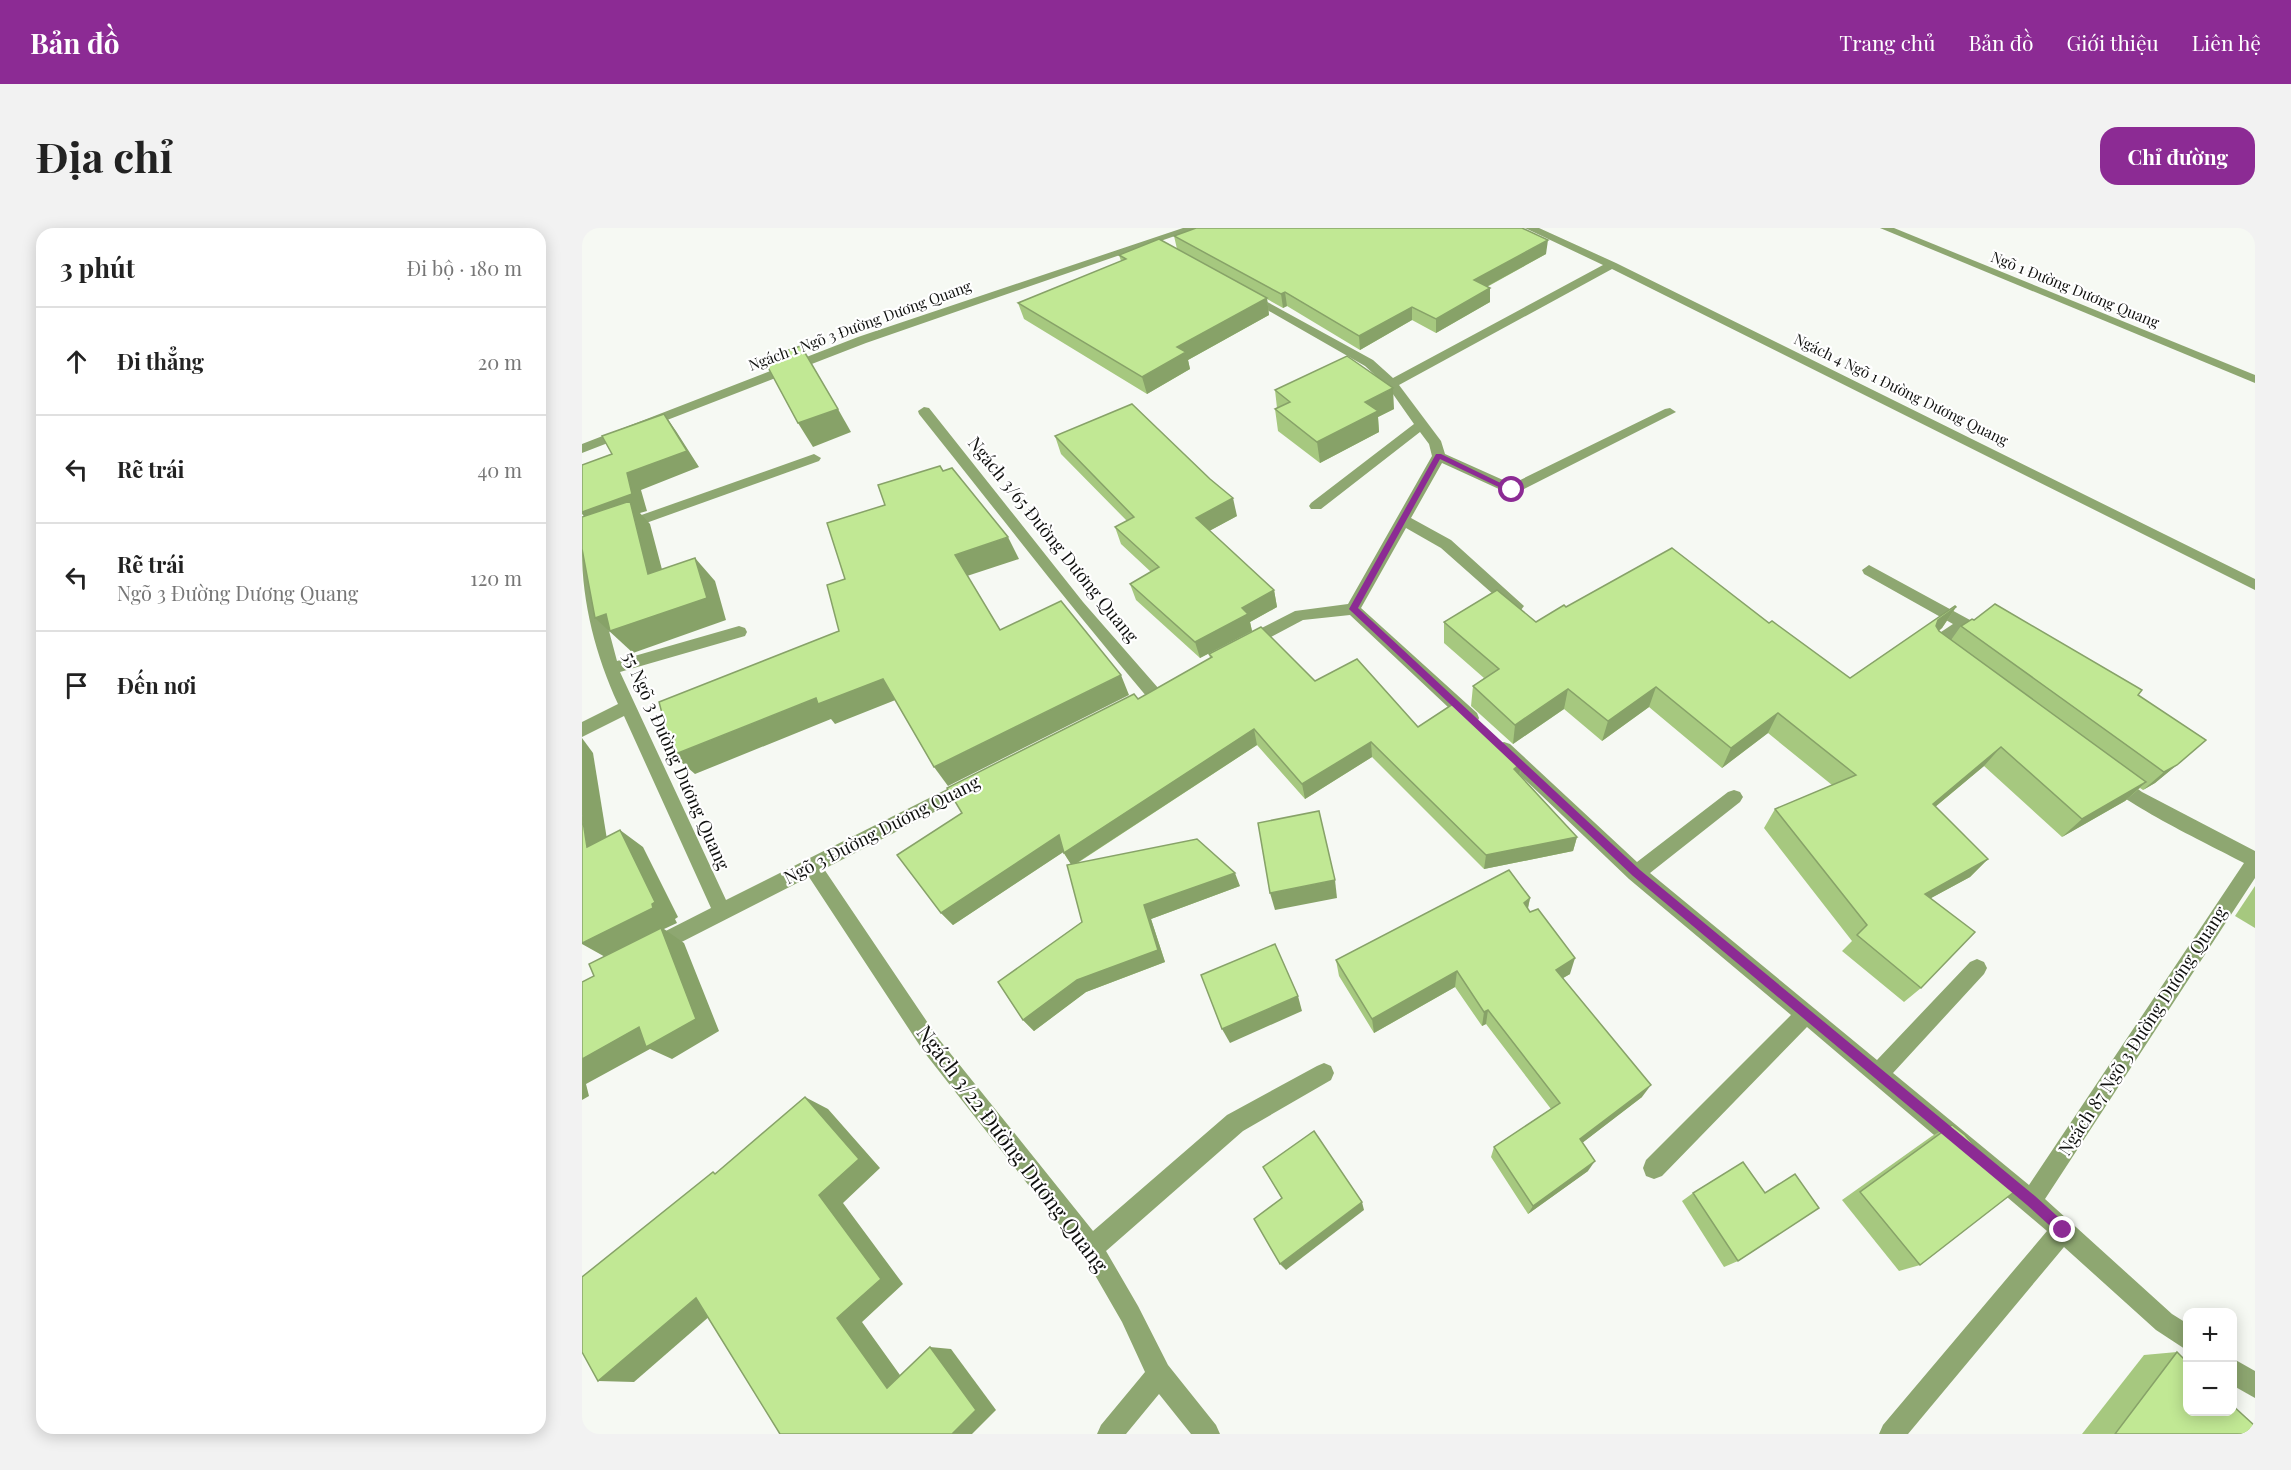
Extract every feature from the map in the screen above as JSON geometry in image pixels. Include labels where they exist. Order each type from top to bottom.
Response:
[{"type":"street","name":"Ngách 1 Ngõ 3 Đường Dương Quang","points":[[582,449],[862,340],[1193,228]]},
{"type":"street","name":"Ngách 4 Ngõ 1 Đường Dương Quang","points":[[1530,228],[1612,265],[2255,585]]},
{"type":"street","name":"Ngõ 1 Đường Dương Quang","points":[[1885,228],[2255,379]]},
{"type":"street","points":[[1153,243],[1171,252]]},
{"type":"street","points":[[1392,384],[1612,265]]},
{"type":"street","points":[[1237,289],[1369,363],[1392,384],[1436,444],[1439,456],[1353,609]]},
{"type":"street","name":"Ngách 3/65 Đường Dương Quang","points":[[924,411],[1078,606],[1153,693]]},
{"type":"street","points":[[1439,456],[1512,490],[1670,412]]},
{"type":"street","points":[[1316,506],[1421,425]]},
{"type":"street","points":[[582,541],[814,458]]},
{"type":"street","points":[[1403,520],[1446,544],[1516,606]]},
{"type":"street","name":"55 Ngõ 3 Đường Dương Quang","points":[[582,556],[611,669],[722,912]]},
{"type":"street","points":[[1869,570],[1965,624],[1932,646],[1951,660]]},
{"type":"street","points":[[1226,654],[1300,615],[1353,609],[1636,873],[2031,1201],[2164,1322],[2183,1336]]},
{"type":"street","points":[[611,669],[739,632]]},
{"type":"street","points":[[1131,704],[1174,682]]},
{"type":"street","points":[[582,730],[627,707]]},
{"type":"street","name":"Ngách 87 Ngõ 3 Đường Dương Quang","points":[[2031,1201],[2255,861],[2136,797],[2102,772]]},
{"type":"street","name":"Ngõ 3 Đường Dương Quang","points":[[632,957],[993,774]]},
{"type":"street","points":[[1636,873],[1734,797]]},
{"type":"street","name":"Ngách 3/22 Đường Dương Quang","points":[[812,866],[931,1045],[1092,1248],[1130,1314],[1159,1374],[1207,1434]]},
{"type":"street","points":[[1878,1074],[1977,968]]},
{"type":"street","points":[[1654,1168],[1806,1014]]},
{"type":"street","points":[[1092,1248],[1235,1123],[1324,1073]]},
{"type":"street","points":[[1892,1434],[2063,1230]]},
{"type":"street","points":[[2237,1373],[2255,1386]]},
{"type":"street","points":[[1110,1434],[1159,1374]]},
{"type":"building","points":[[1196,228],[1522,228],[1548,240],[1474,280],[1490,288],[1436,319],[1412,307],[1359,336],[1285,292],[1281,294],[1174,236]]},
{"type":"building","points":[[1159,239],[1267,298],[1177,347],[1186,352],[1142,377],[1018,303],[1126,259],[1119,255]]},
{"type":"building","points":[[801,346],[838,409],[798,423],[763,358]]},
{"type":"building","points":[[1347,356],[1393,388],[1365,402],[1378,411],[1317,442],[1275,409],[1290,402],[1275,390]]},
{"type":"building","points":[[1132,404],[1233,498],[1196,518],[1274,590],[1242,608],[1248,614],[1195,642],[1130,584],[1159,567],[1115,527],[1134,517],[1055,436]]},
{"type":"building","points":[[664,414],[687,451],[627,473],[632,494],[582,512],[582,465],[612,454],[602,436]]},
{"type":"building","points":[[940,466],[943,471],[952,468],[1008,537],[955,555],[1000,630],[1061,601],[1121,675],[934,767],[883,679],[818,704],[816,698],[673,755],[659,702],[839,631],[827,585],[845,579],[827,523],[885,505],[878,485]]},
{"type":"building","points":[[630,501],[648,574],[695,558],[707,598],[610,631],[606,614],[595,618],[582,549],[582,517]]},
{"type":"building","points":[[1672,548],[1769,623],[1772,621],[1850,678],[1955,606],[1938,620],[1936,626],[1939,631],[2146,782],[2082,819],[2001,747],[1933,804],[1988,859],[1925,894],[1975,932],[1921,988],[1857,935],[1867,925],[1775,809],[1856,775],[1778,713],[1731,748],[1656,687],[1608,721],[1568,689],[1515,725],[1473,686],[1499,669],[1444,622],[1497,590],[1536,622]]},
{"type":"building","points":[[1995,604],[2142,690],[2138,695],[2206,740],[2177,765],[2164,772],[1961,626],[1974,620]]},
{"type":"building","points":[[1261,627],[1315,681],[1357,659],[1418,727],[1456,702],[1521,763],[1514,769],[1577,837],[1486,855],[1371,742],[1302,784],[1254,729],[1064,853],[1059,835],[941,913],[897,855],[962,813],[947,788],[1134,694],[1138,699],[1212,657],[1209,654]]},
{"type":"building","points":[[1319,811],[1335,880],[1270,893],[1258,823]]},
{"type":"building","points":[[582,815],[587,847],[620,830],[655,902],[652,904],[653,908],[582,943]]},
{"type":"building","points":[[1197,839],[1235,873],[1144,905],[1158,950],[1077,980],[1023,1020],[998,982],[1082,922],[1067,865]]},
{"type":"building","points":[[1509,870],[1530,898],[1524,903],[1530,912],[1538,909],[1575,958],[1556,970],[1651,1085],[1580,1139],[1595,1161],[1533,1206],[1494,1147],[1560,1103],[1488,1010],[1484,1012],[1457,971],[1372,1019],[1336,960]]},
{"type":"building","points":[[661,928],[696,1019],[646,1047],[639,1027],[582,1059],[582,982],[594,976],[589,964]]},
{"type":"building","points":[[1275,944],[1298,996],[1222,1029],[1201,975]]},
{"type":"building","points":[[805,1097],[859,1159],[819,1195],[881,1279],[837,1318],[887,1388],[930,1347],[976,1410],[952,1434],[780,1434],[696,1298],[598,1381],[582,1352],[582,1277],[713,1172],[715,1174]]},
{"type":"building","points":[[1952,1125],[1965,1135],[2014,1192],[1920,1265],[1860,1192]]},
{"type":"building","points":[[1314,1131],[1362,1202],[1280,1264],[1254,1219],[1282,1198],[1263,1167]]},
{"type":"building","points":[[1743,1162],[1765,1193],[1795,1174],[1819,1208],[1738,1261],[1693,1193]]},
{"type":"building","points":[[2177,1352],[2183,1358],[2183,1416],[2237,1416],[2237,1410],[2255,1426],[2255,1434],[2115,1434]]},
{"type":"route","points":[[1512,490],[1439,456],[1353,609],[1636,873],[2063,1230]]}]
